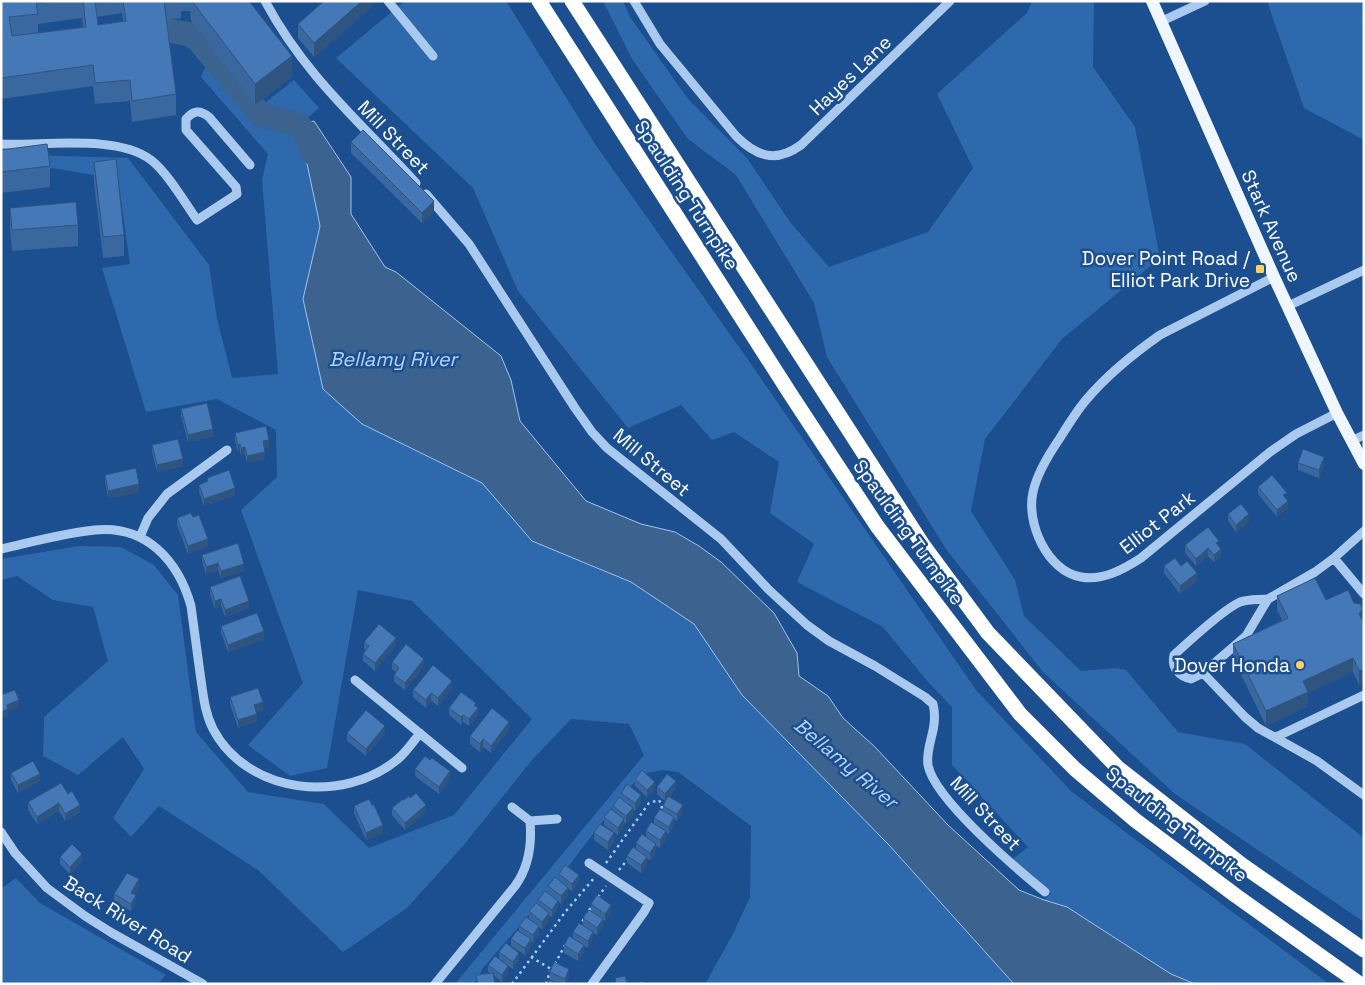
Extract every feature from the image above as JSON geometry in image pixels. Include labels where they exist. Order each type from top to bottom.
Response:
[{"type":"highway","name":"Spaulding Turnpike","points":[[539,1],[872,518],[1020,714],[1076,769],[1135,820],[1235,895],[1360,984]]},
{"type":"highway","name":"Spaulding Turnpike","points":[[572,1],[918,537],[988,634],[1118,768],[1242,865],[1364,950]]},
{"type":"main road","name":"Stark Avenue","points":[[1152,1],[1274,276],[1337,413],[1364,464]]},
{"type":"street","name":"Mill Street","points":[[265,1],[280,29],[318,80],[438,207],[469,244],[575,408],[592,432],[607,448],[721,539],[768,590],[807,625],[829,641],[875,666],[933,704],[935,723],[928,766],[938,787],[996,851],[1045,892]]},
{"type":"street","points":[[388,1],[432,56]]},
{"type":"street","name":"Hayes Lane","points":[[634,1],[660,44],[736,136],[745,145],[765,155],[774,156],[783,155],[801,145],[950,1]]},
{"type":"street","points":[[1160,22],[1205,1]]},
{"type":"street","points":[[1,144],[92,144],[114,146],[140,153],[160,168],[197,220],[237,194],[236,188],[186,130],[186,119],[191,113],[196,111],[202,112],[209,117],[250,165]]},
{"type":"street","points":[[1288,306],[1364,270]]},
{"type":"street","name":"Elliot Park","points":[[1274,276],[1160,336],[1143,347],[1116,370],[1085,401],[1049,455],[1033,491],[1031,506],[1037,536],[1051,557],[1065,571],[1081,577],[1097,577],[1113,573],[1141,558],[1282,444],[1337,413]]},
{"type":"street","points":[[1351,441],[1364,435]]},
{"type":"street","points":[[140,537],[148,518],[167,494],[227,450]]},
{"type":"street","points":[[1,549],[96,530],[111,530],[140,537],[165,556],[181,577],[191,606],[204,707],[213,729],[227,749],[251,770],[267,778],[299,786],[346,785],[366,778],[398,759],[420,734]]},
{"type":"street","points":[[1268,599],[1246,636],[1203,673],[1191,679],[1183,677],[1176,669],[1173,661],[1174,655],[1229,609],[1239,603],[1250,600],[1268,599],[1315,572],[1364,531]]},
{"type":"street","points":[[1334,558],[1364,594]]},
{"type":"street","points":[[1203,673],[1244,717],[1258,728],[1317,761],[1364,795]]},
{"type":"street","points":[[355,680],[462,768]]},
{"type":"street","points":[[1276,737],[1364,695]]},
{"type":"street","points":[[435,984],[521,878],[528,862],[531,834],[530,822],[512,807]]},
{"type":"street","points":[[530,822],[557,819]]},
{"type":"street","name":"Back River Road","points":[[1,832],[15,853],[47,888],[112,933],[203,984]]},
{"type":"street","points":[[589,863],[649,903],[592,984]]},
{"type":"path","points":[[512,984],[652,801],[659,800],[661,802],[661,810],[658,816]]},
{"type":"path","points":[[578,929],[588,911],[630,857]]},
{"type":"path","points":[[546,984],[551,969],[569,940]]},
{"type":"path","points":[[531,957],[551,969]]},
{"type":"shaded area","points":[[405,1],[506,1],[595,144],[751,364],[976,690],[1072,792],[1329,984],[1195,984],[1171,974],[1067,907],[1044,900],[1051,893],[1013,859],[1028,847],[952,765],[952,707],[928,682],[883,627],[797,582],[814,544],[770,513],[779,462],[734,432],[712,440],[681,405],[628,428],[518,291],[473,188],[336,58]]},
{"type":"shaded area","points":[[603,1],[623,1],[630,17],[688,99],[747,158],[790,222],[829,267],[928,232],[973,168],[937,94],[1027,13],[1032,1],[1094,1],[1093,67],[1135,127],[1160,258],[1062,339],[985,439],[971,511],[1015,580],[1024,616],[1081,671],[1115,668],[1126,670],[1178,732],[1245,744],[1364,838],[1364,922],[1175,794],[1043,672],[946,549],[827,357],[814,303],[736,175],[688,139],[632,59]]},
{"type":"shaded area","points":[[1267,1],[1364,1],[1364,140],[1304,108]]},
{"type":"shaded area","points":[[211,54],[256,110],[294,80],[319,108],[299,125],[320,226],[303,299],[362,424],[482,483],[532,541],[631,582],[694,624],[742,695],[888,844],[1014,984],[705,984],[732,936],[750,897],[751,826],[678,772],[662,770],[643,774],[626,791],[548,893],[483,968],[474,984],[455,984],[644,755],[629,724],[571,719],[532,760],[463,846],[407,908],[343,952],[258,870],[159,806],[131,837],[113,818],[144,769],[123,737],[78,775],[43,756],[44,717],[108,661],[93,607],[53,600],[17,576],[1,580],[1,559],[79,546],[121,547],[154,565],[178,595],[196,732],[248,792],[324,804],[369,848],[454,815],[532,719],[412,601],[358,590],[327,768],[290,776],[248,745],[303,683],[241,510],[277,477],[276,430],[217,399],[146,412],[102,268],[130,264],[118,179],[40,166],[1,154],[128,158],[209,265],[217,319],[232,378],[278,374],[262,180],[268,154],[201,77]]},
{"type":"shaded area","points":[[16,878],[40,903],[166,975],[157,984],[1,984],[1,889]]},
{"type":"water","name":"Bellamy River","points":[[314,121],[351,177],[351,214],[385,267],[396,272],[501,356],[511,380],[520,421],[586,501],[641,524],[675,532],[721,562],[774,613],[797,653],[799,676],[828,696],[843,718],[875,747],[948,825],[1019,890],[1067,907],[1171,974],[1195,984],[1014,984],[888,844],[742,695],[694,624],[631,582],[532,541],[482,483],[362,424],[323,389],[303,299],[320,226],[299,125]]},
{"type":"building","points":[[1,1],[50,1],[36,3],[38,14],[9,17],[12,36],[86,27],[83,1],[95,1],[98,25],[126,21],[123,1],[164,1],[176,94],[132,101],[130,80],[95,83],[93,65],[1,78]]},
{"type":"building","points":[[192,1],[249,1],[292,56],[255,84]]},
{"type":"building","points":[[324,1],[362,1],[314,43],[298,24]]},
{"type":"building","points":[[363,130],[434,201],[422,213],[351,142]]},
{"type":"building","points":[[47,144],[50,166],[1,172],[1,150]]},
{"type":"building","points":[[116,159],[124,235],[103,237],[94,162]]},
{"type":"building","points":[[76,202],[78,225],[12,230],[10,208]]},
{"type":"building","points":[[207,403],[213,429],[188,435],[181,409]]},
{"type":"building","points":[[266,426],[269,440],[263,441],[265,452],[247,456],[245,447],[241,448],[240,444],[238,445],[235,433]]},
{"type":"building","points":[[178,439],[183,459],[157,465],[152,445]]},
{"type":"building","points":[[1303,449],[1324,457],[1319,470],[1298,463]]},
{"type":"building","points":[[136,468],[139,484],[108,491],[105,475]]},
{"type":"building","points":[[229,470],[235,488],[204,499],[199,485],[208,481],[207,478]]},
{"type":"building","points":[[1272,475],[1287,493],[1283,495],[1288,501],[1277,510],[1258,487]]},
{"type":"building","points":[[1241,504],[1249,514],[1236,525],[1228,514]]},
{"type":"building","points":[[191,513],[193,517],[199,515],[208,539],[188,546],[177,518]]},
{"type":"building","points":[[1208,527],[1219,541],[1216,543],[1221,549],[1214,555],[1208,548],[1196,559],[1185,545]]},
{"type":"building","points":[[238,543],[244,564],[221,571],[218,563],[206,567],[202,555]]},
{"type":"building","points":[[1175,558],[1181,566],[1187,561],[1197,573],[1180,586],[1164,566]]},
{"type":"building","points":[[240,576],[249,601],[225,610],[221,599],[215,601],[210,587]]},
{"type":"building","name":"Dover Honda","points":[[1315,578],[1326,600],[1348,590],[1354,603],[1361,604],[1362,610],[1359,614],[1364,623],[1364,669],[1359,671],[1353,658],[1303,681],[1308,692],[1266,711],[1233,644],[1288,618],[1277,596]]},
{"type":"building","points":[[257,613],[264,631],[228,645],[221,626]]},
{"type":"building","points":[[379,624],[396,638],[375,663],[363,654],[369,646],[364,642]]},
{"type":"building","points":[[406,644],[424,659],[405,683],[394,675],[399,668],[392,662]]},
{"type":"building","points":[[433,665],[452,681],[438,698],[431,693],[426,700],[413,690]]},
{"type":"building","points":[[258,688],[263,702],[254,705],[257,714],[238,720],[230,697]]},
{"type":"building","points":[[15,690],[19,700],[7,705],[8,709],[1,712],[1,695]]},
{"type":"building","points":[[461,692],[476,703],[474,705],[478,708],[469,719],[463,715],[461,717],[449,708]]},
{"type":"building","points":[[492,708],[509,722],[491,746],[483,739],[480,744],[470,736]]},
{"type":"building","points":[[366,710],[385,726],[366,749],[347,733]]},
{"type":"building","points":[[425,756],[430,760],[432,758],[450,771],[439,787],[415,769]]},
{"type":"building","points":[[33,761],[40,774],[18,785],[11,773]]},
{"type":"building","points":[[642,770],[655,782],[647,790],[635,779]]},
{"type":"building","points":[[667,774],[676,781],[665,794],[657,787]]},
{"type":"building","points":[[61,783],[68,794],[72,791],[80,805],[65,814],[59,803],[37,817],[28,802]]},
{"type":"building","points":[[627,784],[641,795],[635,803],[621,793]]},
{"type":"building","points":[[416,793],[426,805],[405,823],[392,808],[403,799],[409,796],[410,798]]},
{"type":"building","points":[[668,796],[683,805],[677,814],[663,806]]},
{"type":"building","points":[[619,797],[633,808],[626,816],[613,806]]},
{"type":"building","points":[[369,799],[372,805],[374,805],[383,825],[366,833],[354,806]]},
{"type":"building","points":[[611,809],[624,819],[618,828],[604,817]]},
{"type":"building","points":[[660,809],[674,817],[669,827],[654,818]]},
{"type":"building","points":[[651,822],[666,831],[660,840],[646,831]]},
{"type":"building","points":[[600,824],[614,833],[608,842],[594,833]]},
{"type":"building","points":[[642,834],[656,844],[650,853],[636,843]]},
{"type":"building","points":[[72,844],[82,854],[70,867],[60,857]]},
{"type":"building","points":[[633,847],[647,857],[641,865],[627,856]]},
{"type":"building","points":[[565,865],[579,875],[572,884],[559,874]]},
{"type":"building","points":[[127,873],[139,879],[131,893],[136,895],[131,904],[114,894]]},
{"type":"building","points":[[555,877],[568,888],[561,896],[548,886]]},
{"type":"building","points":[[545,891],[558,901],[552,910],[538,900]]},
{"type":"building","points":[[597,895],[611,905],[605,914],[591,904]]},
{"type":"building","points":[[536,903],[549,913],[542,922],[529,911]]},
{"type":"building","points":[[589,910],[603,919],[597,928],[583,918]]},
{"type":"building","points":[[526,917],[539,926],[533,935],[519,926]]},
{"type":"building","points":[[579,923],[593,932],[588,941],[573,932]]},
{"type":"building","points":[[517,930],[531,939],[525,948],[511,939]]},
{"type":"building","points":[[569,936],[584,945],[578,954],[564,945]]},
{"type":"building","points":[[506,943],[519,953],[513,962],[499,952]]},
{"type":"building","points":[[495,956],[508,966],[502,975],[488,965]]},
{"type":"building","points":[[554,962],[569,969],[565,979],[550,972]]},
{"type":"building","points":[[493,973],[495,984],[478,984],[476,975]]},
{"type":"building","points":[[625,976],[627,984],[616,984],[615,978]]},
{"type":"building","points":[[549,980],[559,984],[547,984]]},
{"type":"waterway","name":"Bellamy River","points":[[165,30],[188,34],[197,39],[261,115],[299,125],[305,133],[313,153]]},
{"type":"place","name":"Dover Point Road / Elliot Park Drive","points":[[1260,269]]},
{"type":"place","name":"Dover Honda","points":[[1300,665]]}]
